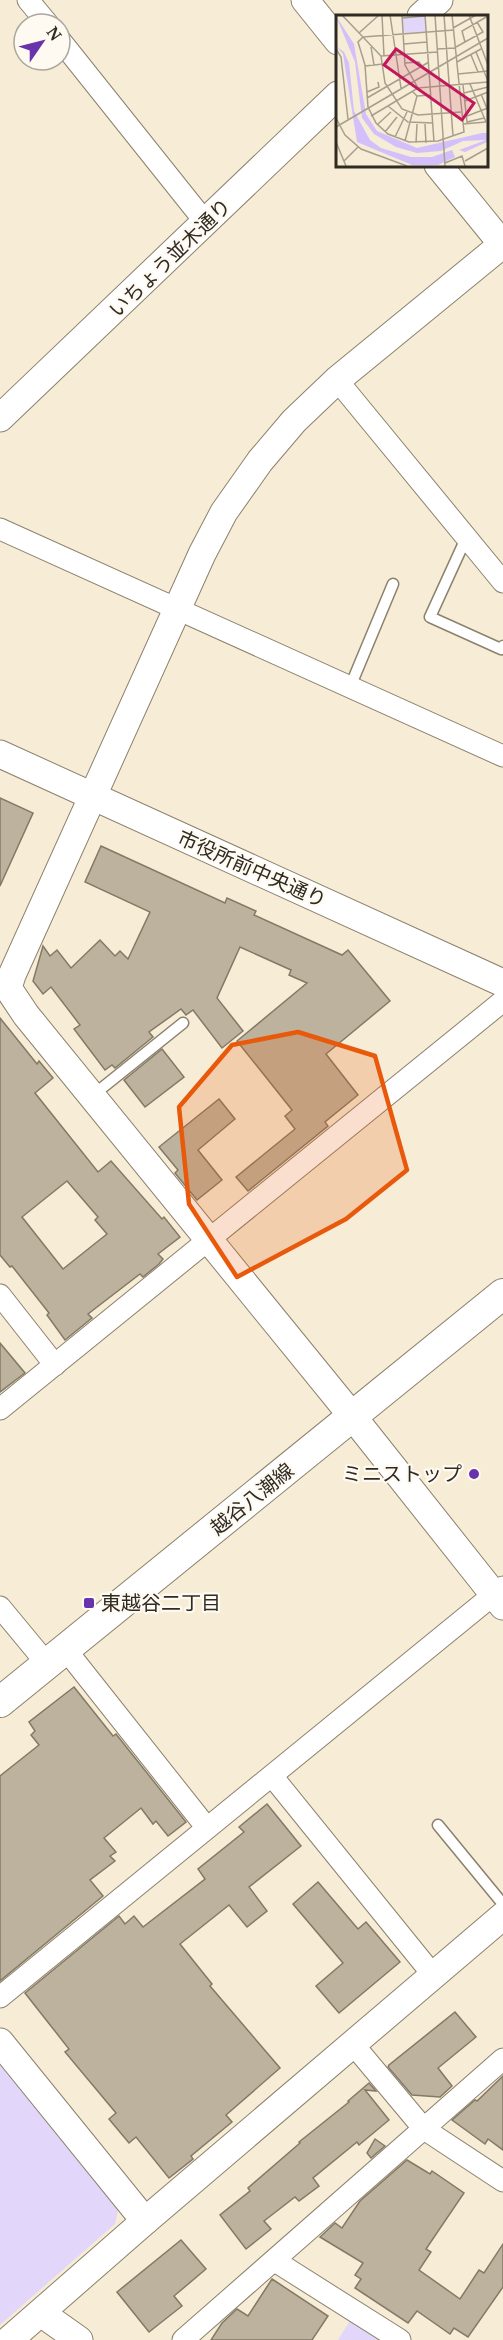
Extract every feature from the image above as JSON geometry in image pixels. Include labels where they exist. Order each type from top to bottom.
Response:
[{"type":"main road","name":"越谷八潮線","points":[[0,1702],[503,1294]]},
{"type":"street","points":[[28,0],[38,12]]},
{"type":"street","points":[[305,0],[336,39]]},
{"type":"street","points":[[422,15],[439,0]]},
{"type":"street","points":[[72,55],[206,223]]},
{"type":"street","name":"いちょう並木通り","points":[[0,418],[336,97]]},
{"type":"street","points":[[0,1997],[207,1828],[500,1596],[352,1417],[4,986],[12,975],[202,554],[230,504],[260,461],[294,421],[337,380],[503,245],[439,166]]},
{"type":"street","points":[[337,380],[503,582]]},
{"type":"street","points":[[0,529],[503,756]]},
{"type":"street","name":"市役所前中央通り","points":[[0,754],[503,983]]},
{"type":"street","points":[[0,1409],[503,1001]]},
{"type":"street","points":[[0,1295],[55,1365]]},
{"type":"street","points":[[0,1607],[57,1658],[207,1828]]},
{"type":"street","points":[[272,1776],[433,1975]]},
{"type":"street","points":[[9,2340],[352,2043],[503,1916]]},
{"type":"street","points":[[0,2042],[145,2221]]},
{"type":"street","points":[[352,2043],[424,2129],[503,2181]]},
{"type":"street","points":[[183,2340],[503,2059]]},
{"type":"street","points":[[275,2261],[400,2340]]},
{"type":"street","points":[[41,2313],[79,2340]]},
{"type":"lane","points":[[467,536],[430,617],[501,649],[503,646]]},
{"type":"lane","points":[[350,687],[393,584]]},
{"type":"lane","points":[[92,1096],[183,1023]]},
{"type":"lane","points":[[438,1825],[503,1904]]},
{"type":"highlighted area","points":[[298,1032],[375,1056],[407,1170],[346,1219],[237,1277],[189,1204],[179,1107],[232,1045]]},
{"type":"shaded area","points":[[0,2059],[119,2206],[115,2224],[0,2325]]},
{"type":"shaded area","points":[[351,2319],[382,2340],[338,2340]]},
{"type":"building","points":[[0,798],[33,813],[0,886]]},
{"type":"building","points":[[101,846],[225,903],[227,898],[256,911],[254,915],[342,955],[348,950],[390,1001],[326,1054],[358,1095],[325,1122],[328,1126],[248,1191],[236,1177],[295,1129],[285,1116],[292,1110],[237,1041],[307,983],[289,975],[291,970],[240,947],[217,998],[243,1031],[222,1048],[193,1010],[186,1015],[181,1009],[149,1032],[153,1037],[115,1068],[112,1065],[105,1070],[74,1029],[80,1025],[51,987],[43,994],[33,981],[43,946],[50,956],[57,950],[71,968],[100,940],[115,956],[120,951],[128,959],[150,912],[85,882]]},
{"type":"building","points":[[0,1018],[37,1064],[39,1061],[53,1078],[35,1093],[98,1172],[111,1161],[180,1237],[158,1254],[163,1259],[159,1264],[143,1277],[140,1274],[88,1314],[92,1318],[65,1340],[47,1315],[49,1313],[12,1266],[10,1267],[0,1255]],"holes":[[[67,1181],[98,1217],[95,1220],[107,1234],[63,1269],[22,1217]]]},
{"type":"building","points":[[162,1049],[184,1077],[145,1107],[124,1080]]},
{"type":"building","points":[[219,1099],[235,1119],[198,1150],[222,1180],[197,1200],[175,1173],[178,1170],[159,1147]]},
{"type":"building","points":[[0,1343],[25,1373],[0,1392]]},
{"type":"building","points":[[74,1687],[113,1736],[116,1734],[186,1822],[168,1836],[156,1821],[153,1824],[141,1808],[104,1838],[116,1852],[110,1856],[115,1861],[90,1880],[103,1896],[0,1981],[0,1776],[39,1745],[31,1735],[35,1731],[29,1722]]},
{"type":"building","points":[[267,1804],[301,1846],[249,1887],[267,1911],[247,1927],[229,1905],[180,1944],[212,1984],[210,1986],[280,2068],[226,2115],[232,2122],[191,2156],[193,2159],[169,2178],[136,2137],[129,2143],[109,2119],[116,2113],[65,2052],[69,2049],[25,1993],[119,1916],[125,1924],[134,1916],[143,1927],[205,1879],[198,1869],[244,1832],[239,1827]]},
{"type":"building","points":[[318,1882],[358,1929],[366,1922],[400,1962],[339,2013],[316,1986],[343,1963],[293,1904]]},
{"type":"building","points":[[455,2012],[476,2037],[438,2068],[452,2086],[440,2097],[412,2095],[388,2067],[389,2065]]},
{"type":"building","points":[[503,2076],[503,2150],[488,2139],[485,2144],[452,2120],[475,2100],[477,2101]]},
{"type":"building","points":[[369,2083],[376,2091],[365,2090],[389,2120],[359,2145],[357,2142],[313,2178],[319,2186],[299,2201],[295,2197],[264,2221],[271,2229],[246,2249],[220,2215],[250,2191],[248,2188],[299,2142]]},
{"type":"building","points":[[375,2139],[385,2146],[371,2158],[367,2153]]},
{"type":"building","points":[[407,2160],[430,2174],[432,2171],[464,2193],[426,2249],[431,2252],[419,2270],[460,2299],[479,2270],[484,2273],[503,2244],[503,2287],[468,2337],[454,2328],[450,2334],[417,2311],[408,2323],[355,2288],[361,2279],[355,2275],[363,2263],[320,2237],[335,2223],[342,2228],[360,2201]]},
{"type":"building","points":[[181,2240],[206,2269],[174,2296],[182,2306],[149,2332],[117,2292]]},
{"type":"building","points":[[272,2279],[328,2316],[312,2340],[211,2340],[222,2323],[237,2309],[248,2316]]},
{"type":"place","name":"ミニストップ","points":[[474,1474]]},
{"type":"place","name":"東越谷二丁目","points":[[89,1603]]}]
